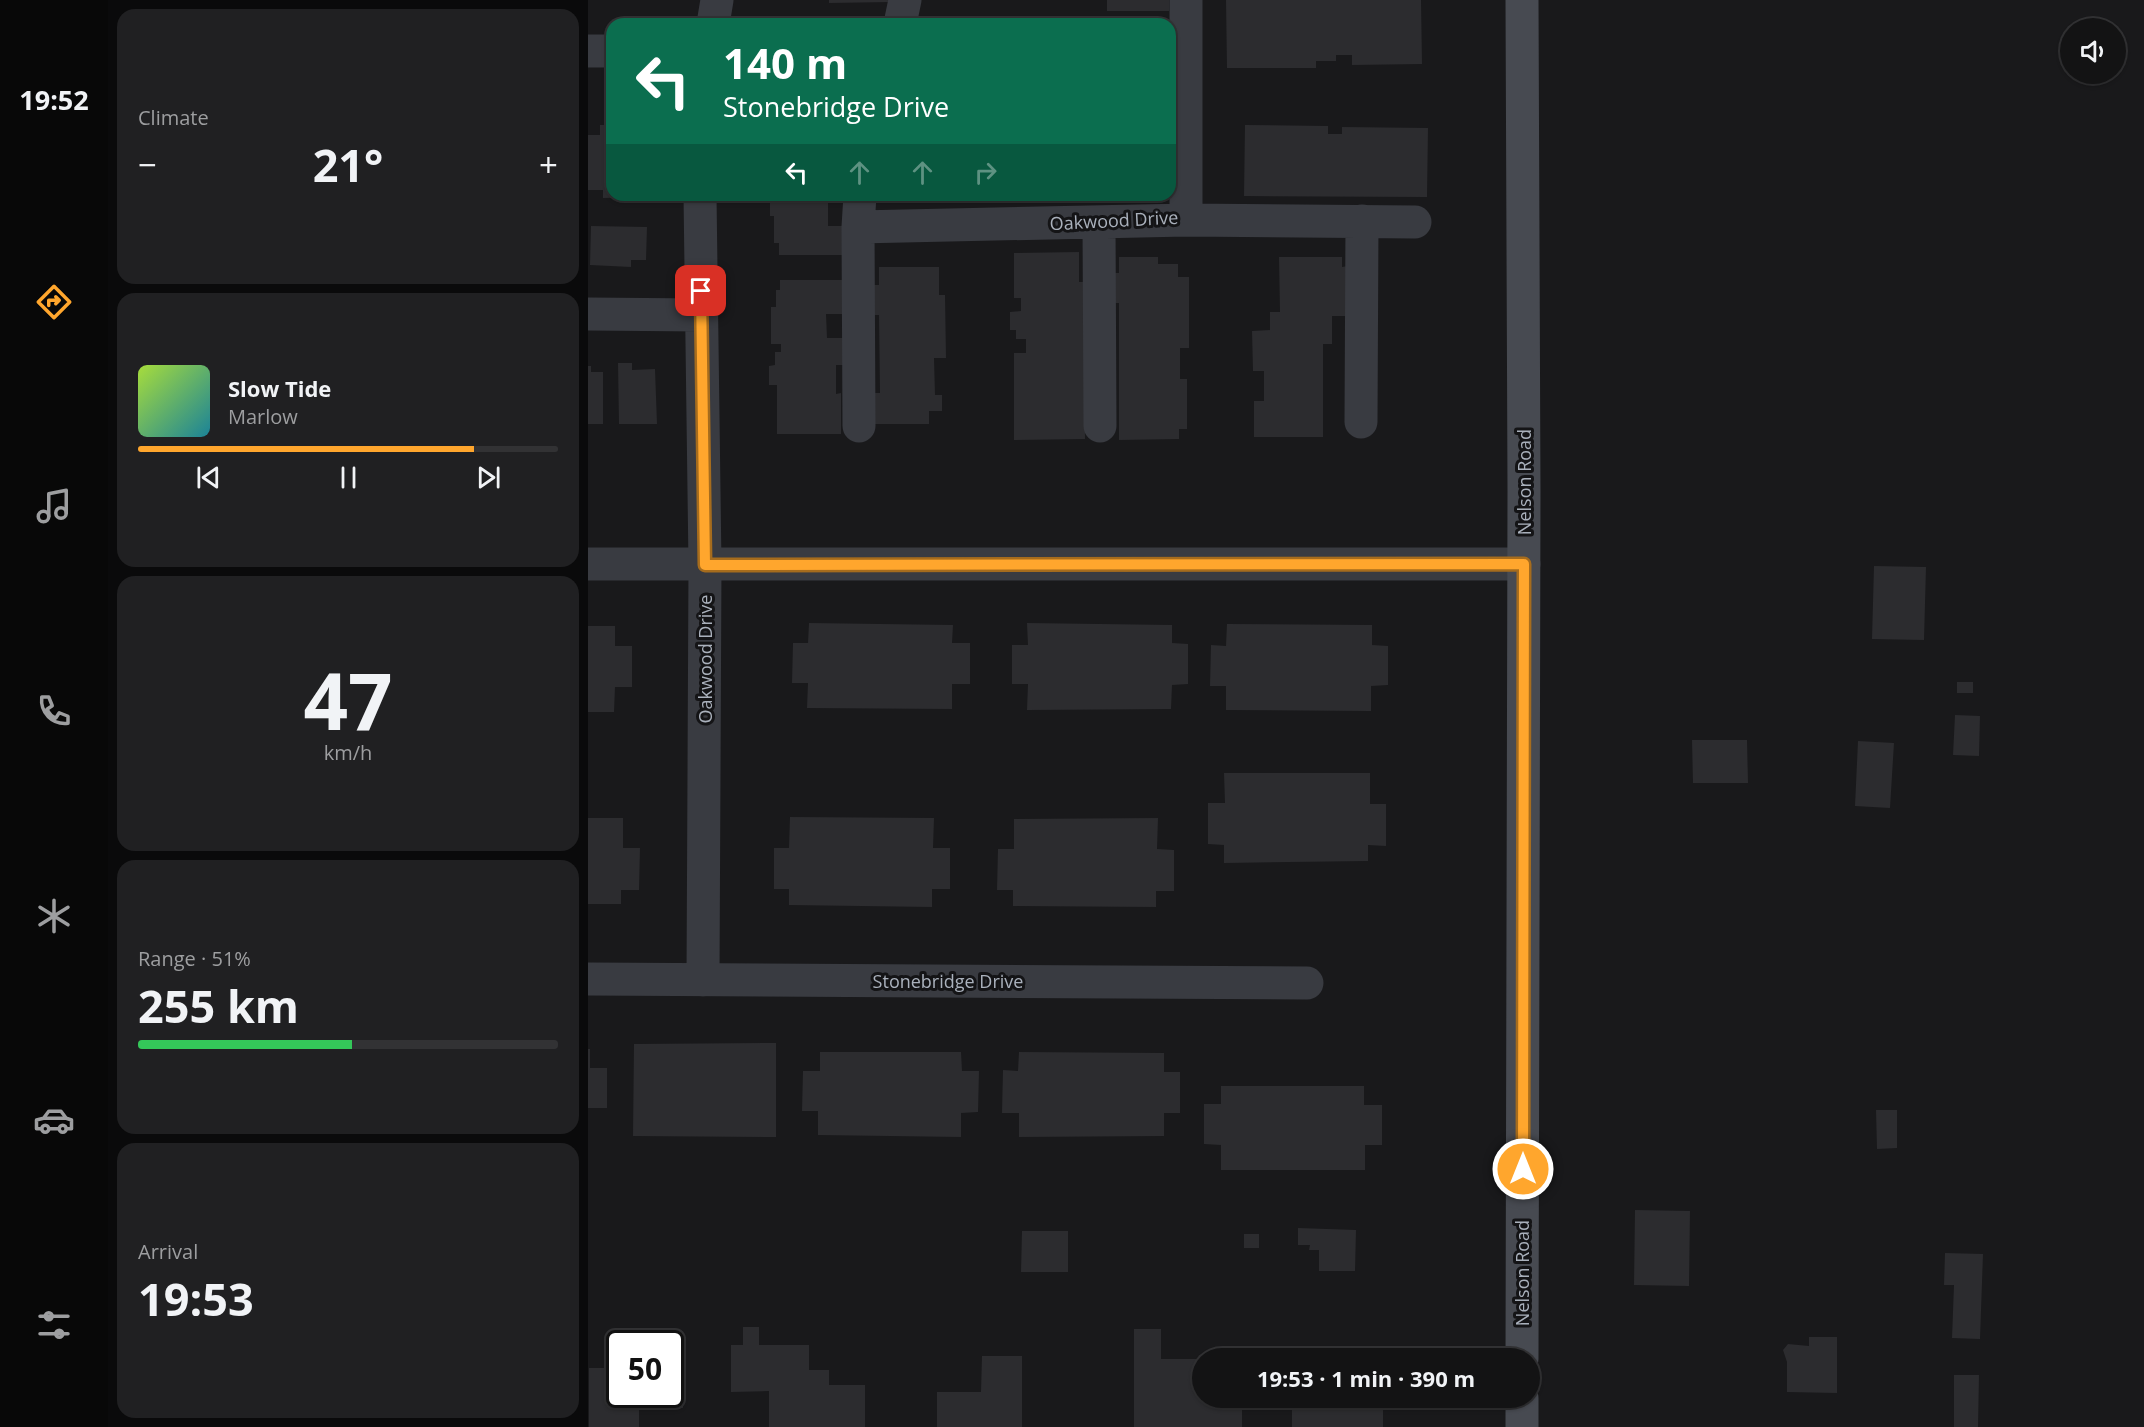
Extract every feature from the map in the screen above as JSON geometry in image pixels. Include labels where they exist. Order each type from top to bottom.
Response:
[{"type":"main road","name":"Nelson Road","points":[[1522,0],[1524,564],[1522,1348]]},
{"type":"main road","points":[[1522,1408],[1522,1427]]},
{"type":"street","points":[[714,18],[717,0]]},
{"type":"street","points":[[901,18],[905,0]]},
{"type":"street","name":"Oakwood Drive","points":[[858,227],[1186,220],[1186,0]]},
{"type":"street","points":[[588,51],[606,51]]},
{"type":"street","name":"Oakwood Drive","points":[[700,201],[705,565],[703,980]]},
{"type":"street","points":[[859,426],[860,201]]},
{"type":"street","points":[[1186,220],[1415,222]]},
{"type":"street","points":[[1361,422],[1362,221]]},
{"type":"street","points":[[1099,222],[1100,426]]},
{"type":"street","points":[[588,314],[701,315]]},
{"type":"street","points":[[588,564],[1524,564]]},
{"type":"street","name":"Stonebridge Drive","points":[[588,979],[1307,983]]},
{"type":"building","points":[[829,0],[891,0],[891,2],[829,3]]},
{"type":"building","points":[[1107,0],[1169,0],[1169,11],[1107,11]]},
{"type":"building","points":[[1226,0],[1421,0],[1422,64],[1352,65],[1352,55],[1336,55],[1336,61],[1316,61],[1316,68],[1227,68]]},
{"type":"building","points":[[600,125],[606,125],[606,198],[603,198],[603,190],[588,190],[588,135],[600,135]]},
{"type":"building","points":[[1245,125],[1328,126],[1328,134],[1342,134],[1342,127],[1428,128],[1427,197],[1244,196]]},
{"type":"building","points":[[770,201],[835,201],[828,202],[828,226],[843,226],[843,255],[779,255],[779,243],[774,243],[774,216],[770,216]]},
{"type":"building","points":[[591,226],[647,227],[646,260],[631,260],[631,267],[590,265]]},
{"type":"building","points":[[1079,252],[1079,282],[1084,282],[1085,439],[1014,440],[1014,353],[1026,353],[1026,339],[1016,339],[1016,330],[1010,330],[1010,312],[1021,311],[1021,298],[1014,298],[1014,253]]},
{"type":"building","points":[[1119,257],[1158,257],[1158,264],[1178,264],[1178,277],[1189,277],[1189,348],[1180,348],[1180,379],[1187,379],[1187,429],[1179,429],[1179,439],[1119,440],[1119,303],[1113,303],[1113,273],[1119,273]]},
{"type":"building","points":[[1279,257],[1342,257],[1342,267],[1348,266],[1348,316],[1332,316],[1332,344],[1323,344],[1323,437],[1254,437],[1254,401],[1264,401],[1264,371],[1253,371],[1252,331],[1270,330],[1270,312],[1280,312]]},
{"type":"building","points":[[879,267],[939,267],[939,295],[945,295],[946,358],[934,358],[935,395],[942,395],[942,411],[929,411],[929,424],[874,424],[874,393],[880,393],[879,315],[873,315],[873,285],[879,285]]},
{"type":"building","points":[[780,280],[844,280],[844,314],[826,314],[827,338],[843,338],[843,365],[836,365],[836,394],[841,393],[841,434],[777,434],[777,385],[769,385],[769,366],[775,365],[775,352],[781,352],[781,344],[771,344],[771,307],[776,307],[776,290],[780,290]]},
{"type":"building","points":[[618,363],[632,363],[632,370],[655,369],[657,424],[619,424]]},
{"type":"building","points":[[588,366],[591,366],[591,372],[603,372],[603,424],[588,424]]},
{"type":"building","points":[[1874,566],[1926,567],[1924,640],[1872,639]]},
{"type":"building","points":[[809,623],[953,625],[952,643],[970,643],[970,684],[952,684],[952,709],[807,708],[808,683],[792,683],[793,643],[808,643]]},
{"type":"building","points":[[1027,623],[1172,625],[1172,643],[1188,644],[1188,684],[1172,685],[1171,709],[1027,710],[1028,684],[1012,684],[1012,645],[1028,645]]},
{"type":"building","points":[[1227,624],[1372,625],[1372,645],[1388,646],[1388,685],[1371,686],[1371,711],[1226,710],[1226,686],[1210,686],[1211,645],[1226,646]]},
{"type":"building","points":[[588,626],[615,626],[615,646],[632,646],[632,687],[615,687],[614,712],[588,712]]},
{"type":"building","points":[[1957,682],[1973,682],[1973,693],[1957,693]]},
{"type":"building","points":[[1955,715],[1980,716],[1979,756],[1953,755]]},
{"type":"building","points":[[1692,740],[1747,740],[1748,783],[1693,783]]},
{"type":"building","points":[[1858,741],[1894,743],[1890,808],[1855,806]]},
{"type":"building","points":[[1224,773],[1370,773],[1370,804],[1386,804],[1386,846],[1368,845],[1368,861],[1224,863],[1224,845],[1208,844],[1208,803],[1225,803]]},
{"type":"building","points":[[790,817],[934,818],[933,848],[950,848],[950,889],[932,889],[932,907],[789,905],[789,889],[774,889],[774,848],[789,848]]},
{"type":"building","points":[[588,818],[623,818],[623,848],[640,848],[639,890],[621,890],[621,904],[588,904]]},
{"type":"building","points":[[1158,818],[1157,849],[1174,850],[1174,891],[1156,891],[1156,907],[1013,906],[1013,890],[997,890],[998,849],[1014,849],[1014,819]]},
{"type":"building","points":[[776,1043],[776,1137],[633,1136],[634,1044]]},
{"type":"building","points":[[588,1049],[590,1049],[590,1068],[607,1068],[607,1108],[588,1108]]},
{"type":"building","points":[[820,1052],[961,1052],[962,1071],[979,1071],[978,1112],[961,1113],[961,1137],[818,1135],[818,1111],[802,1111],[803,1071],[820,1071]]},
{"type":"building","points":[[1019,1052],[1164,1053],[1164,1072],[1180,1072],[1180,1113],[1164,1113],[1164,1136],[1019,1137],[1019,1113],[1002,1113],[1003,1070],[1018,1071]]},
{"type":"building","points":[[1221,1086],[1364,1086],[1364,1105],[1382,1105],[1382,1145],[1365,1145],[1365,1170],[1221,1170],[1221,1145],[1204,1144],[1204,1104],[1221,1104]]},
{"type":"building","points":[[1876,1110],[1897,1110],[1897,1148],[1877,1149]]},
{"type":"building","points":[[1635,1210],[1690,1211],[1689,1286],[1634,1285]]},
{"type":"building","points":[[1298,1228],[1356,1230],[1355,1271],[1319,1271],[1319,1250],[1309,1250],[1310,1245],[1298,1245]]},
{"type":"building","points":[[1022,1231],[1068,1231],[1068,1272],[1021,1272]]},
{"type":"building","points":[[1244,1234],[1259,1234],[1259,1248],[1244,1248]]},
{"type":"building","points":[[1945,1253],[1983,1254],[1980,1339],[1952,1338],[1954,1285],[1944,1285]]},
{"type":"building","points":[[743,1327],[759,1327],[759,1345],[809,1345],[809,1370],[829,1370],[829,1385],[865,1385],[865,1427],[769,1427],[769,1391],[731,1392],[731,1345],[743,1345]]},
{"type":"building","points":[[1134,1329],[1161,1329],[1161,1359],[1192,1359],[1192,1408],[1242,1408],[1242,1427],[1134,1427]]},
{"type":"building","points":[[1809,1337],[1837,1337],[1837,1393],[1787,1392],[1787,1362],[1783,1350],[1788,1344],[1809,1346]]},
{"type":"building","points":[[982,1356],[1022,1356],[1022,1427],[937,1427],[937,1392],[981,1392]]},
{"type":"building","points":[[589,1368],[606,1368],[606,1408],[639,1408],[639,1427],[589,1427]]},
{"type":"building","points":[[1954,1375],[1979,1375],[1978,1427],[1954,1427]]},
{"type":"building","points":[[1292,1408],[1383,1408],[1383,1427],[1292,1427]]},
{"type":"route","points":[[701,291],[705,565],[1524,564],[1523,1169]]}]
